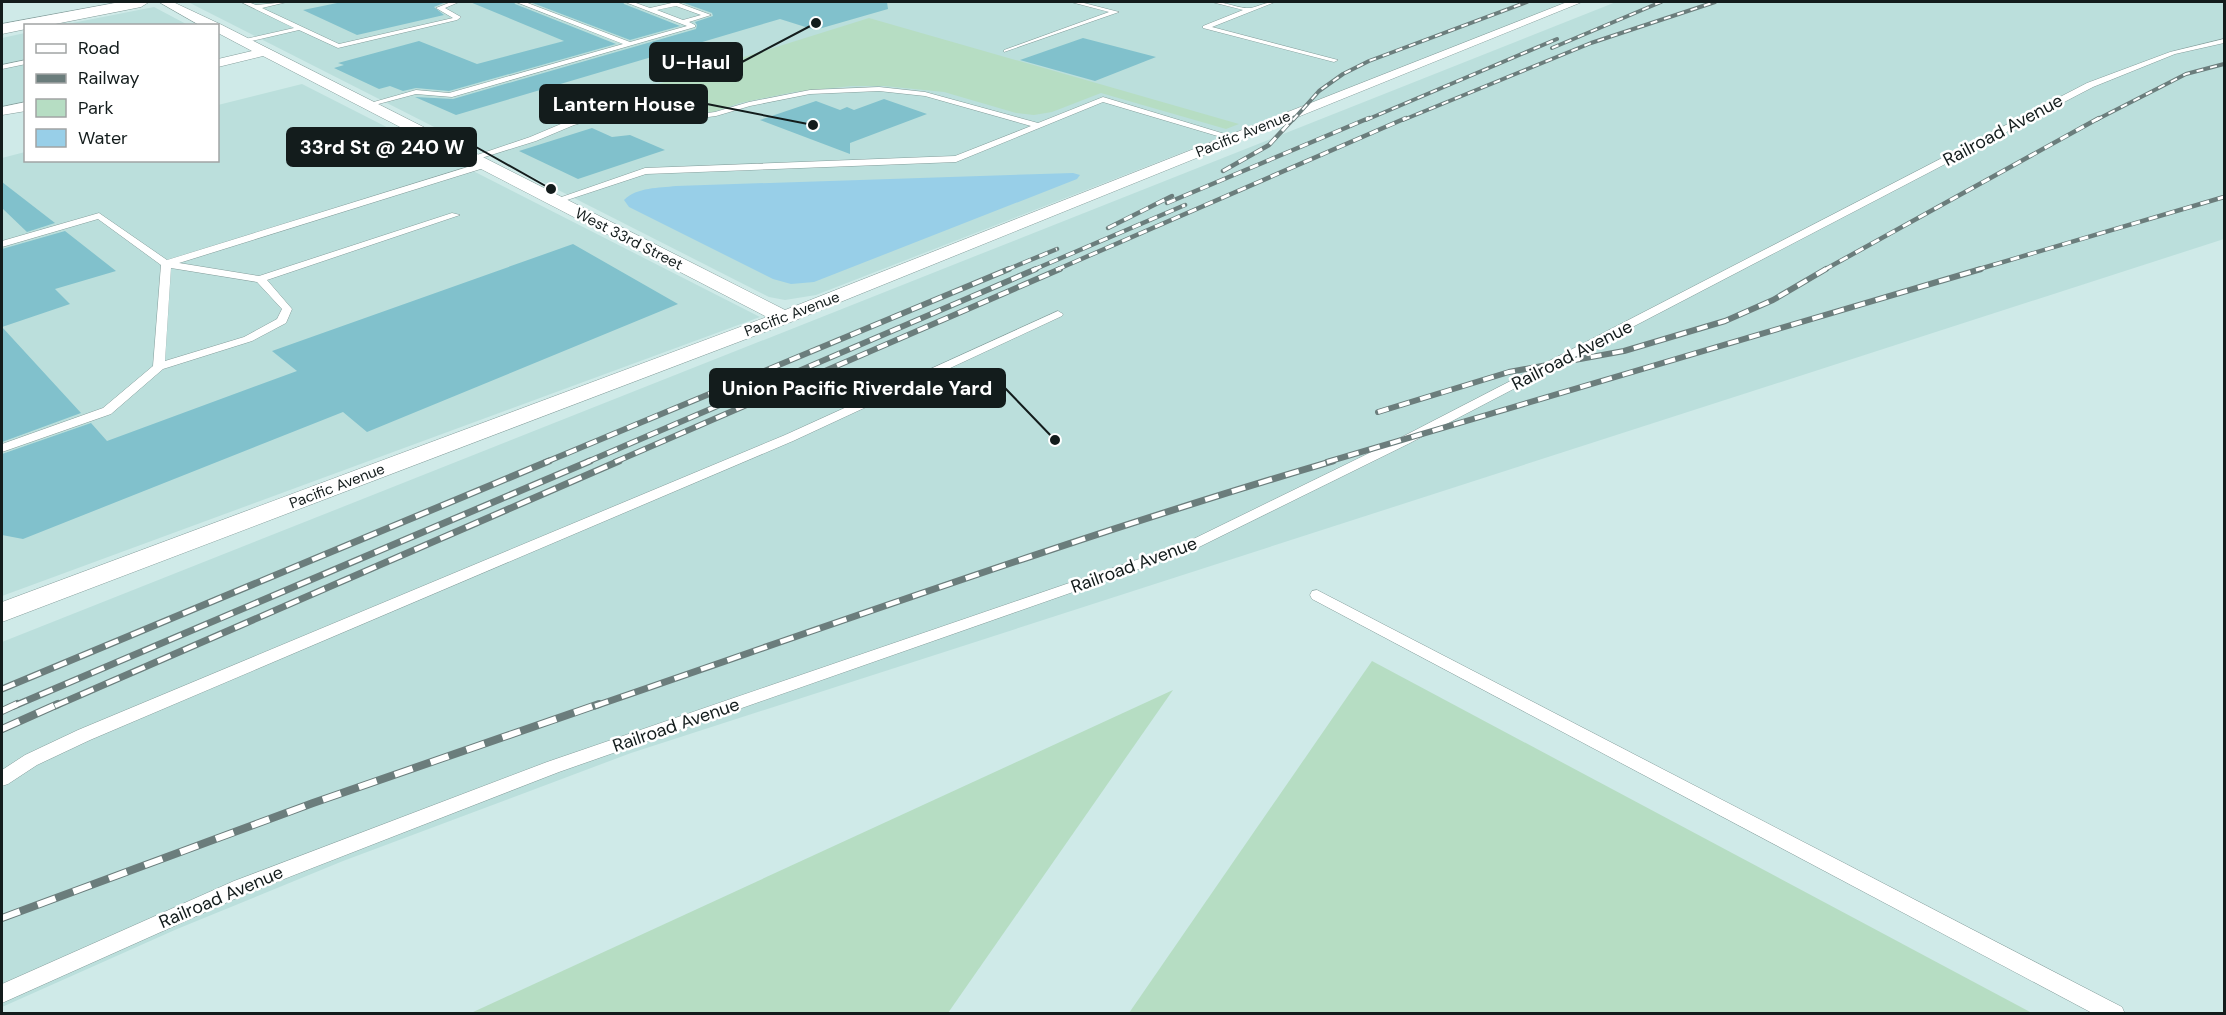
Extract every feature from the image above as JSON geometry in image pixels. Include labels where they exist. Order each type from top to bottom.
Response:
[{"type":"main road","points":[[28,24],[141,2]]},
{"type":"main road","points":[[2,29],[24,25]]},
{"type":"street","name":"West 33rd Street","points":[[165,2],[206,24]]},
{"type":"street","name":"Pacific Avenue","points":[[2,612],[784,318],[1576,2]]},
{"type":"street","name":"West 33rd Street","points":[[219,30],[784,318]]},
{"type":"street","points":[[219,63],[264,52]]},
{"type":"street","points":[[2,111],[24,106]]},
{"type":"lane","points":[[244,2],[338,46],[455,19],[458,17],[439,8],[456,2]]},
{"type":"lane","points":[[256,7],[284,2]]},
{"type":"lane","points":[[522,2],[519,2],[630,44]]},
{"type":"lane","points":[[367,105],[416,92],[449,94],[693,26],[628,2]]},
{"type":"lane","points":[[1006,51],[1116,12],[1074,2]]},
{"type":"lane","points":[[1215,2],[1250,10]]},
{"type":"lane","points":[[1272,2],[1205,27],[1334,60]]},
{"type":"lane","points":[[650,10],[675,4],[708,15],[682,22]]},
{"type":"lane","points":[[243,41],[301,28]]},
{"type":"lane","name":"Railroad Avenue","points":[[2,994],[241,886],[553,767],[1188,547],[1425,430],[2090,85],[2135,65],[2194,46],[2224,41]]},
{"type":"lane","points":[[2,67],[24,62]]},
{"type":"lane","points":[[166,264],[478,161],[571,123],[636,104],[662,114],[685,118],[716,114],[749,104],[810,92],[879,89],[925,94],[1038,125]]},
{"type":"lane","points":[[555,201],[645,171],[956,159],[1103,99],[1234,138]]},
{"type":"lane","points":[[2,244],[99,216],[166,264],[260,279],[455,215]]},
{"type":"lane","points":[[159,367],[166,264]]},
{"type":"lane","points":[[2,448],[107,411],[159,367],[248,339],[282,321],[287,309],[260,279]]},
{"type":"lane","points":[[2,779],[31,760],[84,735],[789,438],[1058,314]]},
{"type":"lane","points":[[1317,595],[2115,1014]]},
{"type":"shaded area","points":[[188,2],[1570,2],[816,295],[785,300],[769,297]]},
{"type":"shaded area","points":[[1616,2],[2224,2],[2224,239],[631,753],[343,861],[177,929],[2,1007],[2,642]]},
{"type":"shaded area","points":[[154,7],[186,24],[67,24]]},
{"type":"shaded area","points":[[24,33],[24,106],[2,111],[2,38]]},
{"type":"shaded area","points":[[302,84],[760,317],[2,596],[2,158],[24,152],[24,162],[219,162],[219,105]]},
{"type":"green space","points":[[869,18],[1239,124],[1226,129],[1101,93],[1052,112],[1034,115],[1016,113],[944,92],[884,86],[852,86],[794,92],[740,103],[713,112],[693,114],[678,111],[629,93]]},
{"type":"green space","points":[[1372,661],[2032,1013],[1129,1013]]},
{"type":"green space","points":[[1173,690],[948,1013],[471,1013]]},
{"type":"water","points":[[1073,173],[1080,175],[1077,179],[814,282],[791,284],[773,279],[629,207],[624,200],[642,190],[676,186]]},
{"type":"building","points":[[342,2],[446,2],[434,7],[444,15],[357,35],[303,10]]},
{"type":"building","points":[[470,2],[514,2],[616,44],[449,91],[416,88],[403,91],[390,86],[379,89],[334,68],[344,65],[338,63],[419,41],[477,64],[564,41]]},
{"type":"building","points":[[530,2],[623,2],[680,26],[630,40]]},
{"type":"building","points":[[681,2],[887,2],[888,9],[815,30],[780,19],[456,115],[415,97],[453,99],[696,29],[695,22],[713,16],[712,13]]},
{"type":"building","points":[[1083,38],[1156,57],[1095,81],[1020,60]]},
{"type":"building","points":[[884,99],[927,114],[850,143],[850,154],[760,120],[816,101],[840,110],[847,107],[854,110]]},
{"type":"building","points":[[592,128],[612,137],[630,135],[665,150],[578,179],[519,151]]},
{"type":"building","points":[[2,182],[55,223],[27,232],[2,208]]},
{"type":"building","points":[[65,231],[116,271],[55,289],[70,304],[2,327],[2,249]]},
{"type":"building","points":[[573,244],[678,304],[367,432],[343,412],[23,539],[2,535],[2,454],[91,423],[107,441],[297,371],[272,351]]},
{"type":"building","points":[[2,327],[81,413],[2,442]]},
{"type":"railway","points":[[1293,120],[1319,91],[1343,74],[1369,61],[1527,2]]},
{"type":"railway","points":[[1552,48],[1661,2]]},
{"type":"railway","points":[[1403,120],[1591,43],[1715,2]]},
{"type":"railway","points":[[1366,120],[1557,39]]},
{"type":"railway","points":[[2096,120],[2186,74],[2224,64]]},
{"type":"railway","points":[[1223,171],[1269,145],[1294,118]]},
{"type":"railway","points":[[1167,203],[1369,118]]},
{"type":"railway","points":[[1056,270],[1406,118]]},
{"type":"railway","points":[[1824,270],[2099,118]]},
{"type":"railway","points":[[1108,228],[1172,196]]},
{"type":"railway","points":[[1976,270],[2224,197]]},
{"type":"railway","points":[[1033,270],[1185,205]]},
{"type":"railway","points":[[1006,270],[1057,249]]},
{"type":"railway","points":[[546,462],[1009,269]]},
{"type":"railway","points":[[587,462],[1036,269]]},
{"type":"railway","points":[[615,462],[1060,269]]},
{"type":"railway","points":[[1378,412],[1509,372],[1624,351],[1725,321],[1773,300],[1826,269]]},
{"type":"railway","points":[[1327,462],[1981,269]]},
{"type":"railway","points":[[2,689],[549,461]]},
{"type":"railway","points":[[14,706],[590,461]]},
{"type":"railway","points":[[55,706],[619,461]]},
{"type":"railway","points":[[595,706],[1055,548],[1333,461]]},
{"type":"railway","points":[[2,711],[17,704]]},
{"type":"railway","points":[[2,729],[58,704]]},
{"type":"railway","points":[[2,918],[313,803],[599,704]]},
{"type":"place","name":"U-Haul","points":[[816,23]]},
{"type":"place","name":"Lantern House","points":[[813,125]]},
{"type":"place","name":"33rd St @ 240 W","points":[[551,189]]},
{"type":"place","name":"Union Pacific Riverdale Yard","points":[[1055,440]]}]
